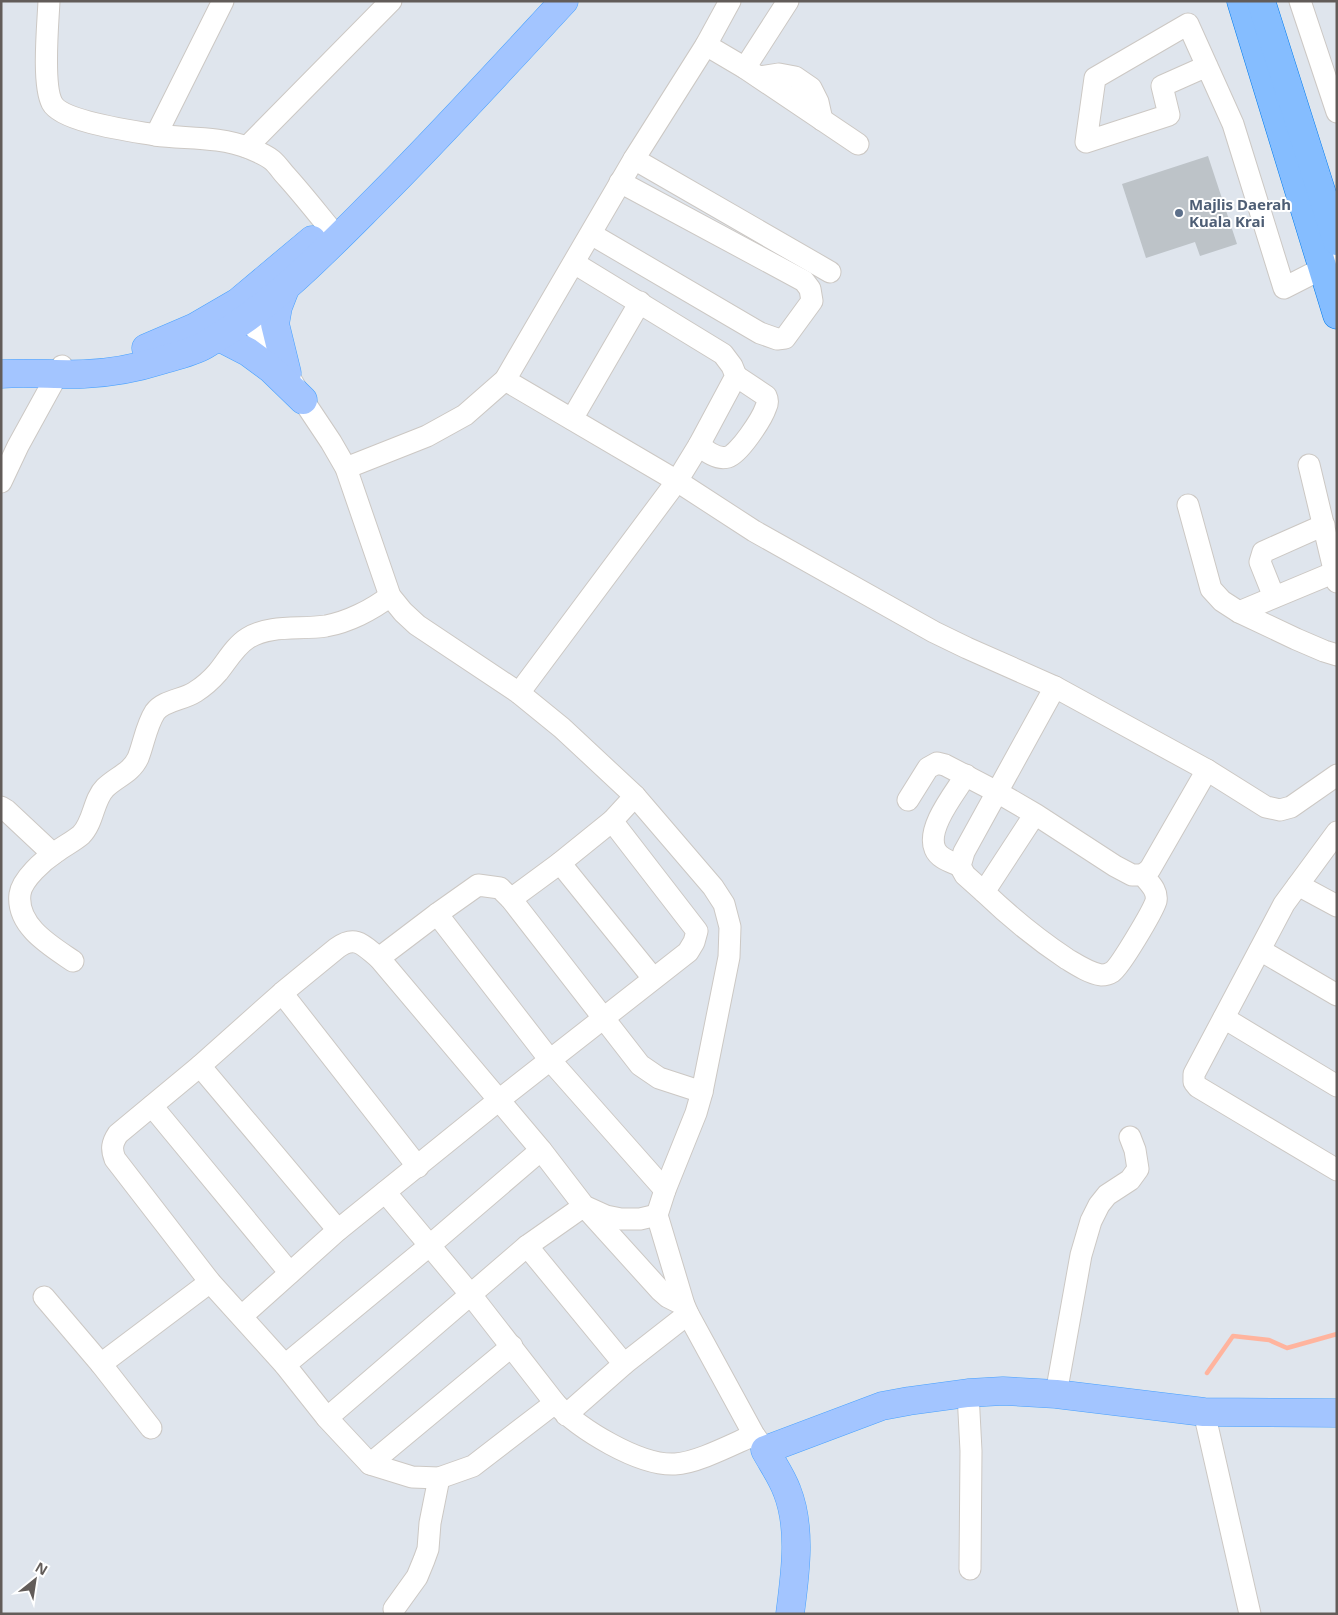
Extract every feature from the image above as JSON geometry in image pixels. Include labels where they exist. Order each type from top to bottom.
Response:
[{"type":"highway","points":[[1241,1],[1329,264],[1337,315]]},
{"type":"highway","points":[[1261,1],[1335,230]]},
{"type":"main road","points":[[287,373],[275,324],[278,307],[286,289],[333,232],[549,1]]},
{"type":"main road","points":[[1,374],[51,371],[86,374],[121,370],[204,346],[218,336],[243,310],[436,140],[564,1]]},
{"type":"main road","points":[[51,371],[155,345],[195,327],[243,310],[286,289]]},
{"type":"main road","points":[[218,336],[248,352],[263,363],[303,400]]},
{"type":"main road","points":[[790,1614],[796,1551],[794,1519],[787,1491],[759,1442],[882,1406],[968,1393],[1003,1391],[1056,1394],[1204,1412],[1337,1413]]},
{"type":"street","points":[[49,1],[47,91],[52,104],[62,113],[83,121],[156,135],[195,138],[247,147],[271,159],[333,232]]},
{"type":"street","points":[[156,135],[223,1]]},
{"type":"street","points":[[247,147],[390,1]]},
{"type":"street","points":[[346,468],[427,436],[464,415],[505,380],[620,182],[706,45],[730,1]]},
{"type":"street","points":[[752,73],[788,1]]},
{"type":"street","points":[[1300,1],[1337,112]]},
{"type":"street","points":[[1207,66],[1162,86],[1169,115],[1086,142],[1094,78],[1188,24],[1207,66],[1233,124],[1284,288],[1329,264]]},
{"type":"street","points":[[706,45],[752,73],[779,74],[795,77],[811,88],[818,102],[822,120],[858,144]]},
{"type":"street","points":[[634,159],[830,272]]},
{"type":"street","points":[[590,234],[760,333],[777,340],[785,338],[812,301],[810,289],[804,281],[620,182]]},
{"type":"street","points":[[574,263],[723,354],[732,366],[736,376],[766,396],[768,400],[763,415],[737,452],[727,457],[717,457],[699,445]]},
{"type":"street","points":[[572,419],[640,302]]},
{"type":"street","points":[[243,310],[287,373],[346,468],[390,596],[417,625],[519,693],[562,728],[635,796],[713,886],[724,904],[730,927],[728,957],[702,1092],[696,1113],[657,1215],[686,1310],[759,1442],[676,1464],[654,1462],[623,1450],[580,1426],[561,1409],[471,1295],[385,1192]]},
{"type":"street","points":[[1,482],[51,371]]},
{"type":"street","points":[[519,693],[677,481],[699,445],[736,376]]},
{"type":"street","points":[[505,380],[677,481],[754,531],[934,632],[1055,686],[1207,770],[1266,808],[1280,810],[1291,807],[1337,775]]},
{"type":"street","points":[[1239,612],[1336,577],[1309,465]]},
{"type":"street","points":[[1188,505],[1211,589],[1222,602],[1324,652],[1337,655]]},
{"type":"street","points":[[1274,598],[1260,562],[1263,552],[1324,525]]},
{"type":"street","points":[[73,961],[43,940],[30,927],[21,909],[20,894],[23,884],[38,867],[80,836],[88,826],[105,788],[133,768],[138,759],[151,720],[157,710],[163,705],[195,692],[216,674],[234,650],[248,638],[270,630],[326,626],[349,619],[376,607],[390,596]]},
{"type":"street","points":[[960,866],[964,852],[1055,686]]},
{"type":"street","points":[[908,800],[928,768],[937,763],[945,765],[1035,814],[1115,866],[1132,875],[1143,875],[1150,869],[1207,770]]},
{"type":"street","points":[[966,776],[938,822],[933,836],[935,850],[943,858],[960,866],[965,875],[1010,917],[1040,941],[1084,969],[1102,975],[1111,973],[1119,965],[1156,901],[1156,890],[1143,875]]},
{"type":"street","points":[[511,899],[560,863],[612,820],[635,796]]},
{"type":"street","points":[[1,807],[54,854]]},
{"type":"street","points":[[984,892],[1035,814]]},
{"type":"street","points":[[242,1316],[338,1230],[499,1100],[688,952],[694,942],[697,931],[612,820]]},
{"type":"street","points":[[1336,1169],[1198,1087],[1194,1082],[1194,1074],[1284,904],[1337,832]]},
{"type":"street","points":[[560,863],[653,978]]},
{"type":"street","points":[[380,958],[478,884],[500,888],[511,899],[640,1065],[660,1078],[702,1092]]},
{"type":"street","points":[[1298,885],[1337,906]]},
{"type":"street","points":[[437,914],[550,1060],[665,1190]]},
{"type":"street","points":[[345,942],[360,942],[380,958],[541,1150],[584,1206],[660,1290],[686,1310],[624,1364],[561,1409],[472,1466],[439,1478],[412,1477],[370,1464],[327,1418],[285,1365],[210,1282],[115,1159],[112,1151],[113,1142],[118,1134],[200,1066],[282,993],[345,942]]},
{"type":"street","points":[[1260,950],[1337,995]]},
{"type":"street","points":[[282,993],[418,1167]]},
{"type":"street","points":[[1224,1018],[1337,1086]]},
{"type":"street","points":[[200,1066],[338,1230]]},
{"type":"street","points":[[152,1106],[290,1273]]},
{"type":"street","points":[[1056,1394],[1082,1255],[1091,1221],[1107,1194],[1130,1180],[1138,1169],[1135,1150],[1130,1137]]},
{"type":"street","points":[[285,1365],[541,1150]]},
{"type":"street","points":[[584,1206],[606,1216],[621,1219],[640,1219],[657,1215]]},
{"type":"street","points":[[327,1418],[527,1246],[584,1206]]},
{"type":"street","points":[[527,1246],[624,1364]]},
{"type":"street","points":[[101,1364],[210,1282]]},
{"type":"street","points":[[44,1297],[101,1364],[151,1428]]},
{"type":"street","points":[[370,1464],[512,1346]]},
{"type":"street","points":[[968,1393],[971,1451],[970,1569]]},
{"type":"street","points":[[1204,1412],[1250,1614]]},
{"type":"street","points":[[394,1609],[417,1577],[428,1549],[430,1523],[439,1478]]},
{"type":"building","name":"Majlis Daerah Kuala Krai","points":[[1208,156],[1237,244],[1200,256],[1195,242],[1146,258],[1122,184]]},
{"type":"waterway","points":[[1207,1373],[1233,1336],[1269,1340],[1287,1348],[1337,1334]]},
{"type":"place","name":"Majlis Daerah Kuala Krai","points":[[1179,213]]}]
